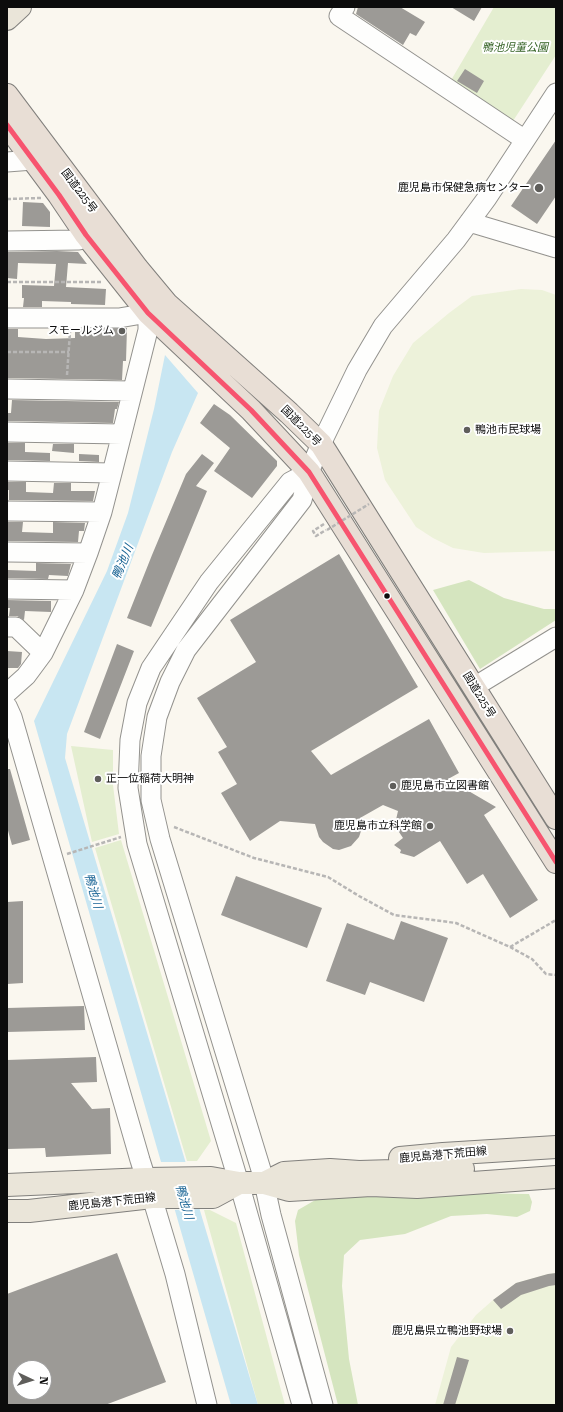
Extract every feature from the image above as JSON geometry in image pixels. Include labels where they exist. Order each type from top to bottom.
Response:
[{"type":"highway","name":"国道225号","points":[[7,94],[137,268],[167,304],[286,409],[321,444],[556,818]]},
{"type":"highway","name":"国道225号","points":[[7,125],[86,235],[148,313],[252,410],[309,472],[556,862]]},
{"type":"main road","points":[[7,18],[20,7]]},
{"type":"main road","name":"鹿児島港下荒田線","points":[[330,1170],[360,1162],[443,1154],[556,1147]]},
{"type":"main road","name":"鹿児島港下荒田線","points":[[264,1183],[284,1173],[330,1170],[359,1172],[456,1170],[556,1163]]},
{"type":"main road","name":"鹿児島港下荒田線","points":[[371,1185],[456,1170]]},
{"type":"main road","name":"鹿児島港下荒田線","points":[[7,1185],[149,1188],[212,1187],[264,1183],[289,1190],[371,1185],[416,1187],[556,1177]]},
{"type":"main road","name":"鹿児島港下荒田線","points":[[7,1211],[29,1210],[149,1188]]},
{"type":"street","points":[[345,7],[339,16],[525,140]]},
{"type":"street","points":[[323,1405],[262,1173],[160,839],[151,800],[151,756],[157,716],[170,682],[186,650],[302,500],[309,472],[321,444],[357,370],[383,326],[456,240],[489,195],[525,140],[554,100]]},
{"type":"street","points":[[7,162],[33,160]]},
{"type":"street","points":[[469,222],[556,248]]},
{"type":"street","points":[[7,241],[79,240],[86,235]]},
{"type":"street","points":[[7,318],[119,318],[148,313],[148,330],[102,512],[88,553],[74,590],[43,653],[26,676],[7,693]]},
{"type":"street","points":[[7,389],[132,391]]},
{"type":"street","points":[[7,432],[122,434]]},
{"type":"street","points":[[7,471],[112,474]]},
{"type":"street","points":[[302,1405],[239,1184],[137,844],[128,788],[130,740],[137,703],[151,668],[209,582],[290,482],[309,472]]},
{"type":"street","points":[[7,511],[102,512]]},
{"type":"street","points":[[7,552],[88,553]]},
{"type":"street","points":[[7,589],[74,590]]},
{"type":"street","points":[[7,627],[16,627],[43,653]]},
{"type":"street","points":[[474,687],[556,637]]},
{"type":"street","points":[[7,706],[12,717],[133,1137],[175,1274],[207,1405]]},
{"type":"path","points":[[7,199],[46,198]]},
{"type":"path","points":[[7,282],[104,282]]},
{"type":"path","points":[[67,390],[71,318]]},
{"type":"path","points":[[7,352],[69,352]]},
{"type":"path","points":[[324,523],[313,531],[316,536],[369,504]]},
{"type":"path","points":[[172,827],[254,858],[328,877],[394,915],[456,923],[510,947],[532,959],[546,974],[556,975]]},
{"type":"path","points":[[64,855],[124,836]]},
{"type":"path","points":[[510,947],[556,920]]},
{"type":"green space","name":"鴨池児童公園","points":[[494,7],[556,7],[556,55],[511,124],[450,82]]},
{"type":"green space","name":"鴨池市民球場","points":[[521,289],[542,290],[556,295],[556,551],[484,553],[453,548],[416,527],[385,480],[377,448],[379,411],[393,376],[413,343],[472,296]]},
{"type":"green space","points":[[469,580],[504,598],[544,609],[556,609],[556,620],[480,669],[433,590]]},
{"type":"green space","points":[[71,746],[113,750],[113,785],[119,834],[92,842]]},
{"type":"green space","points":[[121,840],[211,1141],[197,1161],[187,1161],[95,848]]},
{"type":"green space","points":[[456,1193],[529,1194],[532,1202],[530,1211],[517,1217],[487,1214],[451,1216],[405,1234],[360,1240],[344,1255],[342,1286],[349,1359],[358,1405],[338,1405],[299,1255],[295,1221],[298,1210],[317,1199]]},
{"type":"green space","points":[[204,1210],[210,1210],[236,1223],[285,1405],[258,1405]]},
{"type":"green space","name":"鹿児島県立鴨池野球場","points":[[556,1273],[556,1405],[435,1405],[451,1347],[476,1315],[516,1283]]},
{"type":"water","name":"鴨池川","points":[[165,355],[198,393],[172,452],[67,734],[65,758],[258,1405],[231,1405],[34,721],[107,571],[128,513],[154,409]]},
{"type":"pier","points":[[159,1162],[187,1162],[201,1209],[172,1210]]},
{"type":"building","points":[[358,7],[400,7],[425,22],[416,36],[410,33],[403,45],[356,14]]},
{"type":"building","points":[[451,7],[482,7],[474,21]]},
{"type":"building","points":[[465,69],[484,81],[477,93],[457,81]]},
{"type":"building","points":[[556,140],[556,196],[537,224],[511,206]]},
{"type":"building","points":[[23,202],[43,203],[50,212],[50,227],[22,226]]},
{"type":"building","points":[[7,252],[78,252],[87,264],[68,263],[66,287],[106,289],[105,305],[42,301],[42,307],[23,307],[24,298],[22,298],[22,285],[54,286],[56,264],[18,263],[17,279],[7,278]]},
{"type":"building","points":[[127,328],[126,361],[123,361],[122,380],[7,378],[7,329],[18,329],[18,337],[46,339],[75,338],[75,329]]},
{"type":"building","points":[[12,400],[119,402],[117,409],[115,409],[113,423],[7,421],[8,413],[11,413]]},
{"type":"building","points":[[214,404],[230,415],[277,461],[277,466],[252,498],[214,471],[230,448],[200,423]]},
{"type":"building","points":[[7,443],[25,443],[25,452],[50,453],[50,461],[7,460]]},
{"type":"building","points":[[53,444],[74,444],[74,453],[52,451]]},
{"type":"building","points":[[79,454],[99,455],[99,462],[79,461]]},
{"type":"building","points":[[202,454],[214,463],[196,486],[207,491],[151,627],[127,618],[186,474]]},
{"type":"building","points":[[7,482],[26,482],[26,492],[53,493],[54,483],[71,483],[71,491],[95,491],[93,501],[9,500]]},
{"type":"building","points":[[8,522],[23,522],[22,532],[53,533],[53,522],[85,523],[84,531],[79,531],[78,542],[8,541]]},
{"type":"building","points":[[339,554],[418,687],[311,751],[331,775],[429,719],[459,773],[448,779],[496,807],[484,815],[538,900],[510,918],[483,874],[467,884],[440,841],[414,857],[400,853],[401,850],[394,845],[403,838],[395,824],[398,811],[383,805],[360,818],[361,831],[359,837],[351,846],[339,850],[333,849],[323,842],[319,837],[315,824],[280,821],[250,841],[221,793],[237,784],[218,752],[227,747],[197,698],[256,662],[230,620]]},
{"type":"building","points":[[36,563],[71,564],[68,576],[49,575],[48,579],[7,578],[8,570],[36,571]]},
{"type":"building","points":[[7,600],[51,601],[51,612],[25,611],[24,620],[17,616],[9,616],[10,608],[7,608]]},
{"type":"building","points":[[117,644],[134,651],[100,739],[84,732]]},
{"type":"building","points":[[7,651],[22,652],[21,664],[18,668],[7,668]]},
{"type":"building","points":[[7,769],[10,769],[30,840],[12,845],[7,827]]},
{"type":"building","points":[[236,876],[322,908],[307,948],[221,915]]},
{"type":"building","points":[[23,901],[23,983],[7,984],[7,902]]},
{"type":"building","points":[[401,921],[448,938],[424,1002],[370,982],[365,995],[326,981],[347,923],[394,940]]},
{"type":"building","points":[[84,1006],[85,1030],[7,1032],[7,1008]]},
{"type":"building","points":[[96,1057],[97,1082],[71,1083],[92,1109],[110,1108],[111,1154],[46,1157],[45,1148],[7,1149],[7,1060]]},
{"type":"building","points":[[117,1253],[166,1382],[105,1405],[7,1405],[7,1294]]},
{"type":"building","points":[[556,1273],[556,1285],[521,1295],[501,1309],[493,1300],[516,1283]]},
{"type":"building","points":[[457,1357],[469,1360],[455,1405],[443,1405]]},
{"type":"transit line","points":[[7,125],[59,195],[86,235],[148,313],[251,410],[309,472],[556,862]]},
{"type":"place","name":"鹿児島市保健急病センター","points":[[539,188]]},
{"type":"place","name":"スモールジム","points":[[122,331]]},
{"type":"place","name":"鴨池市民球場","points":[[467,430]]},
{"type":"place","name":"正一位稲荷大明神","points":[[98,779]]},
{"type":"place","name":"鹿児島市立図書館","points":[[393,786]]},
{"type":"place","name":"鹿児島市立科学館","points":[[430,826]]},
{"type":"place","name":"鹿児島県立鴨池野球場","points":[[510,1331]]}]
